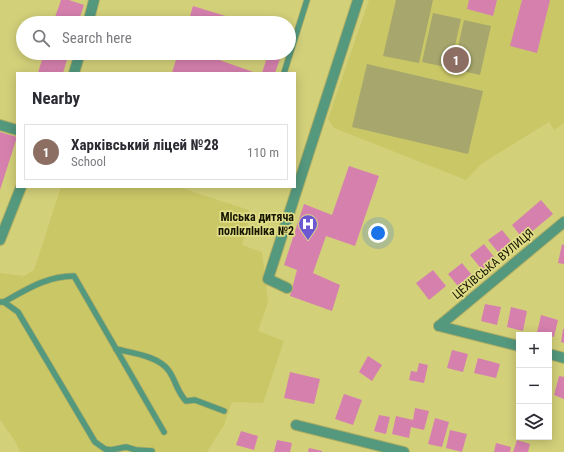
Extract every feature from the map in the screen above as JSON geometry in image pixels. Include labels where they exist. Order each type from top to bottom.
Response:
[{"type":"street","points":[[90,16],[94,0]]},
{"type":"street","points":[[287,288],[268,279],[358,0]]},
{"type":"street","points":[[74,72],[78,60]]},
{"type":"street","points":[[0,125],[16,130]]},
{"type":"street","points":[[0,240],[22,188]]},
{"type":"street","name":"ЦЕХІВСЬКА ВУЛИЦЯ","points":[[516,345],[439,326],[564,222]]},
{"type":"street","points":[[552,355],[564,358]]},
{"type":"street","points":[[296,425],[404,452]]},
{"type":"lane","points":[[296,35],[307,0]]},
{"type":"lane","points":[[284,72],[288,60]]},
{"type":"lane","points":[[2,302],[41,282],[60,276],[74,276],[164,432]]},
{"type":"lane","points":[[2,302],[18,312],[96,442],[105,449],[111,450],[126,447],[136,450],[152,451]]},
{"type":"lane","points":[[116,349],[142,356],[160,363],[169,370],[180,395],[186,401],[195,400],[224,411]]},
{"type":"shaded area","points":[[369,0],[564,0],[564,123],[554,130],[549,122],[481,164],[466,180],[334,128],[328,119]]},
{"type":"shaded area","points":[[396,0],[433,0],[419,63],[383,56]]},
{"type":"shaded area","points":[[433,13],[461,19],[450,68],[422,62]]},
{"type":"shaded area","points":[[464,20],[491,26],[480,75],[453,69]]},
{"type":"shaded area","points":[[367,64],[483,91],[468,154],[352,127]]},
{"type":"shaded area","points":[[61,188],[181,188],[249,210],[247,230],[242,245],[262,252],[268,302],[258,331],[284,341],[263,403],[232,402],[224,425],[207,452],[20,452],[15,441],[0,420],[0,273],[24,276],[34,270]]},
{"type":"building","points":[[61,0],[69,0],[84,5],[80,16],[55,16]]},
{"type":"building","points":[[469,0],[497,0],[493,16],[467,9]]},
{"type":"building","points":[[522,0],[550,0],[537,53],[510,46]]},
{"type":"building","points":[[193,6],[225,16],[190,16]]},
{"type":"building","points":[[42,60],[67,60],[63,72],[38,72]]},
{"type":"building","points":[[176,60],[219,60],[253,72],[172,72]]},
{"type":"building","points":[[266,60],[280,60],[275,72],[262,72]]},
{"type":"building","points":[[0,132],[16,137],[16,140],[0,190]]},
{"type":"building","name":"Міська дитяча поліклініка №2","points":[[349,166],[379,176],[355,246],[326,236],[313,273],[340,285],[332,311],[290,296],[297,270],[284,265],[304,204],[332,215]]},
{"type":"building","points":[[541,200],[553,214],[523,239],[512,225]]},
{"type":"building","points":[[502,230],[515,246],[502,257],[488,240]]},
{"type":"building","points":[[484,244],[497,261],[483,271],[470,255]]},
{"type":"building","points":[[562,244],[564,245],[564,264],[558,263]]},
{"type":"building","points":[[462,263],[475,279],[462,291],[448,274]]},
{"type":"building","points":[[433,270],[446,286],[429,300],[416,283]]},
{"type":"building","points":[[485,304],[501,307],[497,325],[481,321]]},
{"type":"building","points":[[511,307],[527,311],[523,331],[507,327]]},
{"type":"building","points":[[541,315],[558,320],[554,337],[552,337],[552,332],[537,332]]},
{"type":"building","points":[[564,329],[564,343],[561,342]]},
{"type":"building","points":[[452,350],[468,354],[463,372],[447,368]]},
{"type":"building","points":[[368,356],[382,365],[372,381],[359,372]]},
{"type":"building","points":[[478,358],[500,364],[496,378],[474,373]]},
{"type":"building","points":[[419,363],[428,365],[424,383],[409,380],[411,371],[417,372]]},
{"type":"building","points":[[290,372],[320,379],[314,404],[284,398]]},
{"type":"building","points":[[559,376],[564,377],[564,399],[554,395]]},
{"type":"building","points":[[344,394],[362,400],[353,425],[335,419]]},
{"type":"building","points":[[415,408],[429,411],[424,430],[411,427],[409,438],[392,434],[396,416],[413,420]]},
{"type":"building","points":[[379,415],[390,417],[386,434],[374,431]]},
{"type":"building","points":[[435,418],[449,422],[442,447],[428,444]]},
{"type":"building","points":[[450,430],[467,434],[462,452],[446,448]]},
{"type":"building","points":[[241,431],[258,436],[254,450],[236,445]]},
{"type":"building","points":[[277,440],[292,443],[290,452],[274,452]]},
{"type":"building","points":[[517,440],[530,444],[528,452],[513,452]]},
{"type":"building","points":[[496,443],[511,447],[510,452],[494,452]]},
{"type":"building","points":[[309,448],[322,451],[322,452],[308,452]]},
{"type":"place","name":"Харківський ліцей №28","points":[[456,60]]},
{"type":"place","name":"Міська дитяча поліклініка №2","points":[[308,241]]}]
